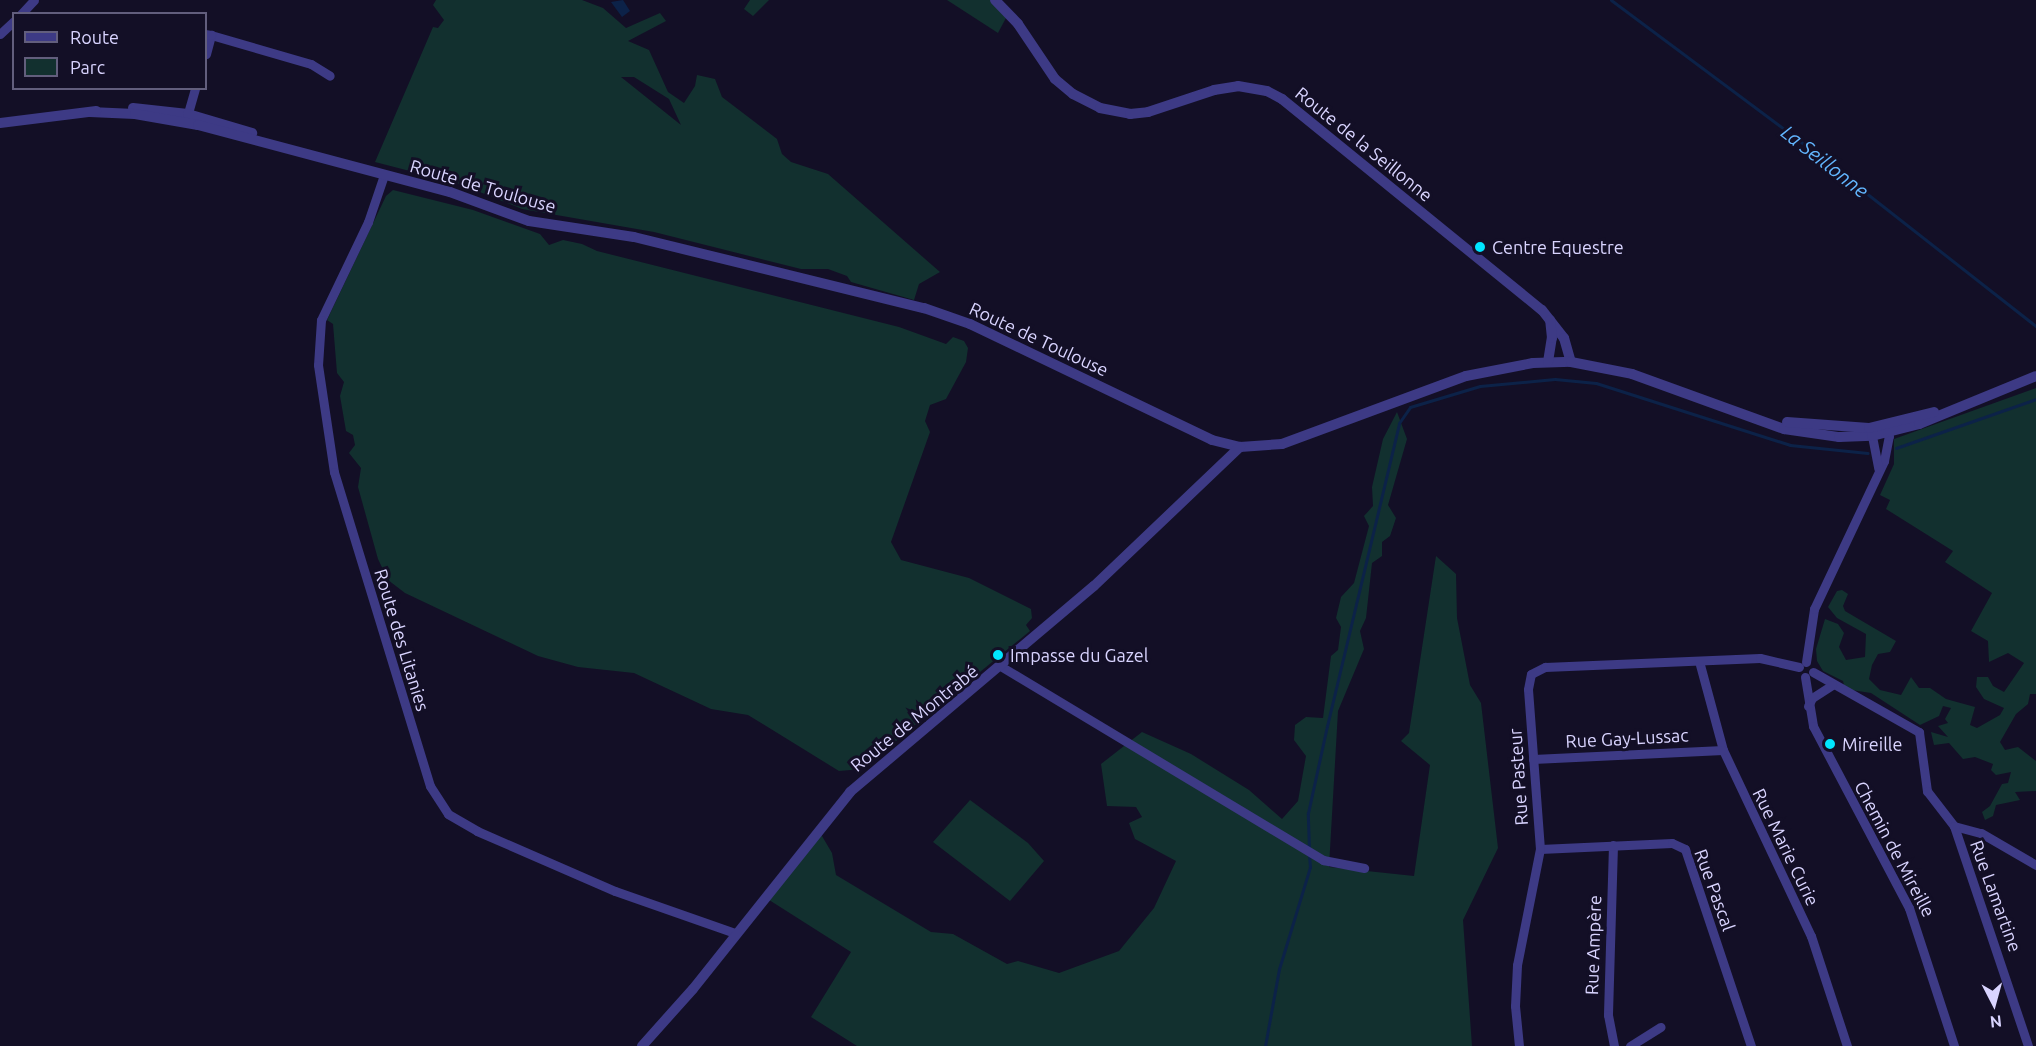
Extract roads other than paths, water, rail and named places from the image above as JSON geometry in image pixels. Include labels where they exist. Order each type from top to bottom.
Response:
[{"type":"street","points":[[23,12],[34,0]]},
{"type":"street","name":"Route de la Seillonne","points":[[995,0],[1018,24],[1055,79],[1073,94],[1100,108],[1130,114],[1148,112],[1214,90],[1238,86],[1260,89],[1282,99],[1504,277],[1550,320],[1564,338],[1571,362]]},
{"type":"street","points":[[0,34],[12,23]]},
{"type":"street","points":[[208,34],[311,64],[330,75]]},
{"type":"street","points":[[186,118],[194,90]]},
{"type":"street","name":"Route de Toulouse","points":[[0,123],[90,112],[186,118],[384,176],[450,192],[529,221],[634,237],[948,316],[1212,440],[1240,447],[1282,444],[1467,376],[1548,362],[1571,362],[1632,374],[1803,433],[1872,436],[1884,429],[2036,376]]},
{"type":"street","name":"Route des Litanies","points":[[384,176],[368,222],[321,320],[318,365],[334,472],[430,786],[448,814],[477,831],[615,891],[735,933]]},
{"type":"street","points":[[1548,362],[1552,338],[1550,320]]},
{"type":"street","name":"Route de Toulouse","points":[[1755,416],[1830,428],[1884,429]]},
{"type":"street","points":[[1802,665],[1814,609],[1878,468],[1884,461],[1884,429]]},
{"type":"street","points":[[1872,436],[1878,468]]},
{"type":"street","name":"Route de Montrabé","points":[[642,1046],[687,996],[735,933],[850,792],[1002,667],[1095,586],[1240,447]]},
{"type":"street","points":[[1699,661],[1767,658],[1802,665],[1809,674],[1832,685]]},
{"type":"street","name":"Rue Marie Curie","points":[[1699,661],[1723,750],[1810,936],[1847,1046]]},
{"type":"street","name":"Rue Pasteur","points":[[1520,1046],[1516,976],[1540,849],[1527,689],[1531,674],[1537,670],[1699,661]]},
{"type":"street","points":[[1002,667],[1313,854],[1345,866],[1364,867]]},
{"type":"street","name":"Chemin de Mireille","points":[[1809,674],[1808,706],[1818,738],[1916,923],[1954,1046]]},
{"type":"street","points":[[1808,706],[1812,698],[1832,685]]},
{"type":"street","name":"Rue Lamartine","points":[[1832,685],[1919,732],[1927,791],[1954,826],[2028,1046]]},
{"type":"street","name":"Rue Gay-Lussac","points":[[1533,759],[1723,750]]},
{"type":"street","points":[[1954,826],[1981,833],[2036,865]]},
{"type":"street","name":"Rue Pascal","points":[[1540,849],[1672,843],[1685,849],[1751,1046]]},
{"type":"street","name":"Rue Ampère","points":[[1613,845],[1608,1015],[1614,1046]]},
{"type":"street","points":[[1630,1046],[1660,1027]]},
{"type":"water","points":[[623,0],[630,11],[622,17],[611,2]]},
{"type":"waterway","name":"La Seillonne","points":[[1611,0],[1787,131],[2036,326]]},
{"type":"waterway","points":[[1309,849],[1308,813],[1327,726],[1399,423],[1410,407],[1480,386],[1555,379],[1596,383],[1790,445],[1868,453]]},
{"type":"waterway","points":[[1896,448],[2036,399]]},
{"type":"waterway","points":[[1265,1046],[1279,969],[1310,867],[1309,856]]},
{"type":"place","name":"Centre Equestre","points":[[1480,247]]},
{"type":"place","name":"Impasse du Gazel","points":[[998,655]]},
{"type":"place","name":"Mireille","points":[[1830,744]]}]
